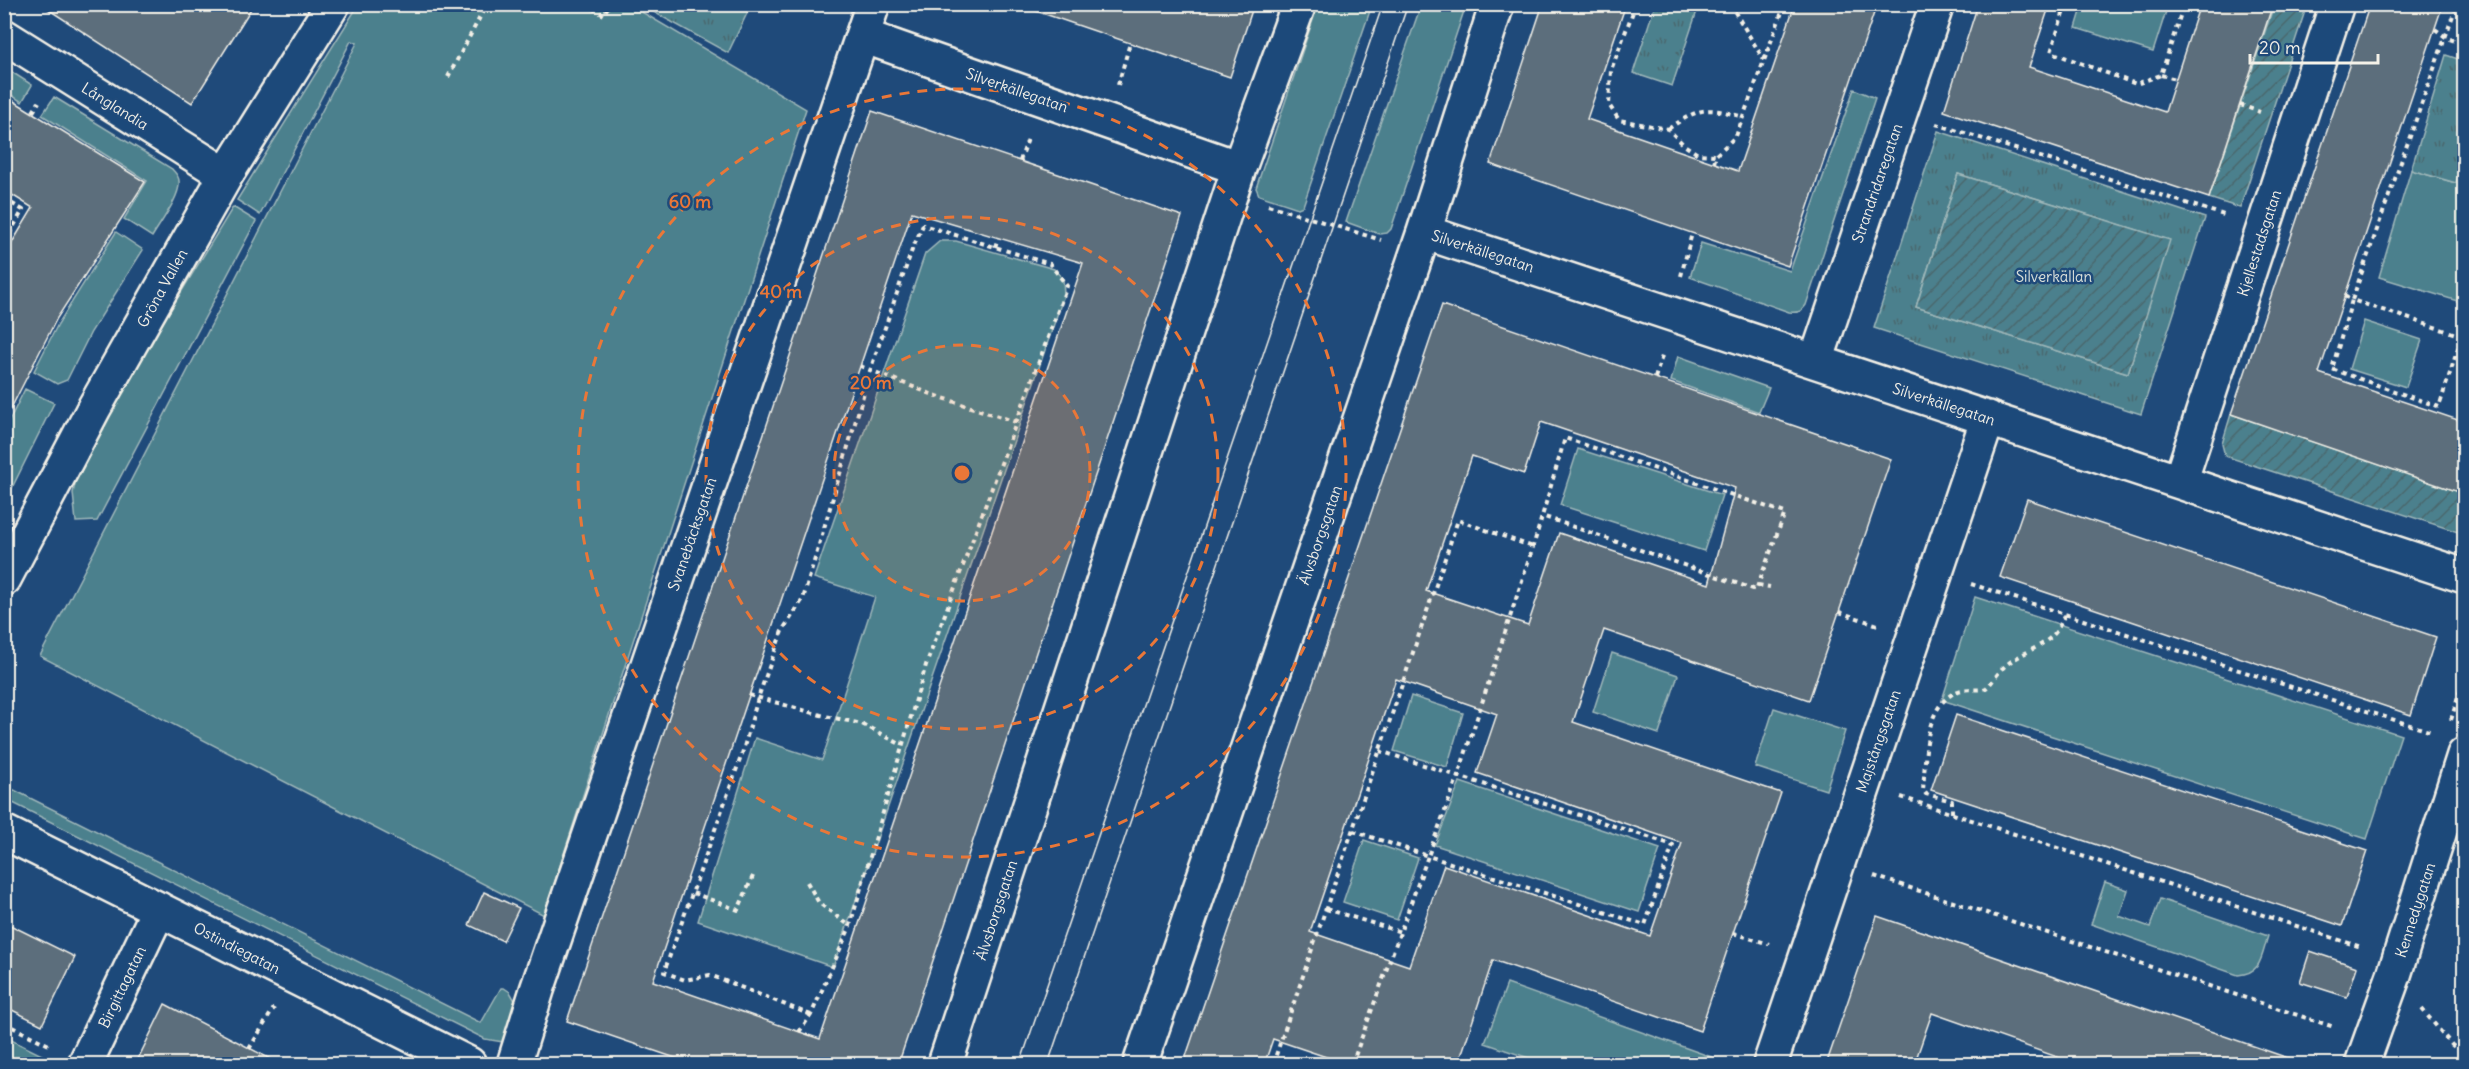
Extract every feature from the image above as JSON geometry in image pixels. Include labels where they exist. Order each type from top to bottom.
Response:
[{"type":"street","name":"Gröna Vallen","points":[[4,579],[94,408],[226,175],[333,4]]},
{"type":"street","name":"Svanebäcksgatan","points":[[513,1065],[873,4]]},
{"type":"street","name":"Älvsborgsgatan","points":[[945,1065],[1235,181],[1299,4]]},
{"type":"street","name":"Älvsborgsgatan","points":[[1140,1065],[1420,242],[1497,4]]},
{"type":"street","name":"Strandridaregatan","points":[[1816,361],[1937,4]]},
{"type":"street","name":"Kjellestadsgatan","points":[[2180,482],[2337,4]]},
{"type":"street","name":"Långlandia","points":[[4,36],[226,175]]},
{"type":"street","name":"Silverkällegatan","points":[[863,36],[1235,181]]},
{"type":"street","name":"Silverkällegatan","points":[[1420,242],[1816,361],[2464,576]]},
{"type":"street","name":"Majstångsgatan","points":[[1770,1065],[1988,418]]},
{"type":"street","name":"Kennedygatan","points":[[2362,1065],[2394,975],[2464,755]]},
{"type":"street","name":"Ostindiegatan","points":[[4,832],[469,1065]]},
{"type":"street","name":"Birgittagatan","points":[[85,1065],[159,909]]},
{"type":"path","points":[[448,77],[487,4]]},
{"type":"path","points":[[584,4],[604,15],[609,4]]},
{"type":"path","points":[[1636,4],[1611,70],[1609,105],[1619,120],[1668,129],[1684,145],[1698,154],[1716,155]]},
{"type":"path","points":[[1730,4],[1764,60]]},
{"type":"path","points":[[1714,163],[1716,155],[1736,136],[1785,4]]},
{"type":"path","points":[[2066,4],[2051,52],[2136,84],[2161,75],[2176,79]]},
{"type":"path","points":[[2161,75],[2184,4]]},
{"type":"path","points":[[2457,4],[2352,300],[2332,369],[2439,407],[2464,330]]},
{"type":"path","points":[[2435,29],[2446,38],[2464,44]]},
{"type":"path","points":[[1118,86],[1130,43]]},
{"type":"path","points":[[1668,129],[1703,109],[1714,108],[1743,117]]},
{"type":"path","points":[[1900,113],[2264,227]]},
{"type":"path","points":[[1020,161],[1032,127]]},
{"type":"path","points":[[1235,181],[1334,224],[1420,242]]},
{"type":"path","points":[[4,199],[23,210],[4,243]]},
{"type":"path","points":[[799,1032],[811,1015],[850,926],[926,665],[1067,286],[1050,264],[923,225],[912,250],[872,369],[803,599],[782,631],[758,698],[742,754],[664,972],[685,980],[710,975],[811,1015]]},
{"type":"path","points":[[1679,283],[1692,233]]},
{"type":"path","points":[[995,247],[998,238]]},
{"type":"path","points":[[2344,296],[2463,337]]},
{"type":"path","points":[[1655,378],[1665,347]]},
{"type":"path","points":[[860,366],[931,394],[1016,422]]},
{"type":"path","points":[[1352,1065],[1458,776],[1533,547],[1542,516],[1565,438],[1785,513],[1756,590],[1542,516]]},
{"type":"path","points":[[1628,459],[1630,452]]},
{"type":"path","points":[[1274,1065],[1458,520],[1533,547]]},
{"type":"path","points":[[1967,582],[2435,733]]},
{"type":"path","points":[[1758,585],[1770,587]]},
{"type":"path","points":[[1839,612],[1886,628]]},
{"type":"path","points":[[1952,813],[1952,801],[1926,794],[1923,790],[1930,727],[1940,703],[1965,688],[1989,686],[1993,678],[2005,666],[2045,642],[2055,633],[2065,614]]},
{"type":"path","points":[[2449,727],[2464,678]]},
{"type":"path","points":[[750,695],[862,724],[902,745]]},
{"type":"path","points":[[1353,831],[1645,925],[1673,845],[1380,751]]},
{"type":"path","points":[[1890,793],[2371,950]]},
{"type":"path","points":[[1864,873],[2342,1030]]},
{"type":"path","points":[[693,893],[738,910],[753,876]]},
{"type":"path","points":[[807,882],[819,903],[850,926]]},
{"type":"path","points":[[1652,904],[1660,907]]},
{"type":"path","points":[[1326,909],[1401,932]]},
{"type":"path","points":[[1733,933],[1778,947]]},
{"type":"path","points":[[2394,975],[2452,1045],[2464,1054]]},
{"type":"path","points":[[264,1003],[284,1013]]},
{"type":"path","points":[[249,1049],[274,1008]]},
{"type":"path","points":[[4,1023],[55,1048]]},
{"type":"path","points":[[357,1050],[377,1060]]},
{"type":"path","points":[[362,1065],[368,1055]]},
{"type":"path","points":[[549,1059],[566,1065]]},
{"type":"green space","points":[[359,4],[630,5],[806,109],[544,915],[40,656],[357,43],[351,41],[260,215],[237,200]]},
{"type":"green space","points":[[2083,4],[2168,5],[2153,52],[2076,28]]},
{"type":"green space","points":[[641,5],[751,5],[728,53]]},
{"type":"green space","points":[[1318,5],[1372,5],[1303,206],[1298,208],[1259,195],[1256,188]]},
{"type":"green space","points":[[1421,5],[1466,5],[1391,229],[1387,233],[1379,234],[1346,222]]},
{"type":"green space","points":[[1655,5],[1699,5],[1672,86],[1633,73]]},
{"type":"green space","points":[[2274,5],[2307,5],[2240,208],[2209,198]]},
{"type":"green space","points":[[2446,55],[2464,61],[2464,155],[2456,183],[2411,170]]},
{"type":"green space","points":[[4,67],[32,85],[22,102],[5,91]]},
{"type":"green space","points":[[1854,89],[1875,98],[1806,305],[1799,312],[1789,312],[1690,277],[1701,243],[1790,271]]},
{"type":"green space","points":[[54,97],[172,169],[177,175],[179,187],[177,194],[152,237],[124,219],[147,181],[42,115]]},
{"type":"green space","points":[[1938,131],[2205,218],[2141,414],[1874,328]],"holes":[[[1958,174],[2169,240],[2128,373],[1916,307]]]},
{"type":"green space","points":[[2464,155],[2464,303],[2379,277],[2411,170],[2456,183]]},
{"type":"green space","name":"Silverkällan","points":[[1958,174],[2170,240],[2128,373],[1916,307]]},
{"type":"green space","points":[[233,207],[256,221],[97,521],[76,522],[73,493],[76,479],[123,388]]},
{"type":"green space","points":[[116,232],[143,250],[91,332],[67,380],[57,384],[34,371],[58,324]]},
{"type":"green space","points":[[940,241],[956,241],[1054,269],[1063,279],[1064,295],[833,967],[698,921],[755,738],[822,760],[875,597],[814,578],[925,254]]},
{"type":"green space","points":[[2364,321],[2422,340],[2406,387],[2349,369]]},
{"type":"green space","points":[[1678,356],[1769,388],[1759,412],[1671,381]]},
{"type":"green space","points":[[25,389],[54,403],[5,502],[5,429]]},
{"type":"green space","points":[[2231,414],[2464,494],[2464,534],[2225,456],[2222,444]]},
{"type":"green space","points":[[1578,449],[1722,495],[1704,551],[1560,505]]},
{"type":"green space","points":[[1975,597],[2401,735],[2367,839],[1942,700]]},
{"type":"green space","points":[[1612,653],[1678,675],[1659,734],[1593,712]]},
{"type":"green space","points":[[1411,696],[1463,713],[1447,767],[1394,751]]},
{"type":"green space","points":[[1774,708],[1845,731],[1826,790],[1755,767]]},
{"type":"green space","points":[[1460,782],[1660,849],[1639,912],[1435,845]]},
{"type":"green space","points":[[4,785],[481,1023],[501,988],[504,988],[510,992],[517,1004],[510,1037],[503,1042],[485,1039],[5,799]]},
{"type":"green space","points":[[1364,840],[1418,858],[1397,920],[1343,902]]},
{"type":"green space","points":[[2105,882],[2128,890],[2119,916],[2150,927],[2160,899],[2268,936],[2259,963],[2252,971],[2238,975],[2091,924]]},
{"type":"green space","points":[[1507,984],[1731,1064],[1546,1064],[1485,1043]]},
{"type":"green space","points":[[5,1037],[48,1058],[45,1064],[5,1064]]},
{"type":"building","points":[[40,4],[254,4],[192,103]]},
{"type":"building","points":[[1034,4],[1254,4],[1230,77],[1033,10]]},
{"type":"building","points":[[1543,4],[1626,4],[1587,119],[1738,171],[1795,4],[1877,4],[1788,266],[1490,164]]},
{"type":"building","points":[[1978,4],[2050,4],[2029,67],[2165,112],[2200,4],[2273,4],[2209,198],[1944,111]]},
{"type":"building","points":[[2370,4],[2443,4],[2319,373],[2464,422],[2464,494],[2231,414]]},
{"type":"building","points":[[4,95],[145,182],[57,318],[4,422],[4,256],[33,208],[4,190]]},
{"type":"building","points":[[872,111],[1182,216],[898,1065],[696,1065],[567,1021]],"holes":[[[912,212],[1083,263],[820,1039],[653,981]]]},
{"type":"building","points":[[1442,305],[1891,459],[1809,700],[1604,630],[1573,722],[1781,793],[1700,1031],[1493,960],[1458,1065],[1350,1065],[1273,1039],[1264,1065],[1183,1065]],"holes":[[[1541,422],[1735,488],[1709,584],[1559,533],[1528,625],[1426,591],[1472,456],[1524,474]],[[1396,679],[1497,714],[1477,773],[1682,843],[1650,936],[1444,865],[1409,966],[1310,932]]]},
{"type":"building","points":[[2027,499],[2436,637],[2411,715],[2000,577]]},
{"type":"building","points":[[1956,715],[2367,851],[2342,926],[1931,790]]},
{"type":"building","points":[[484,892],[519,908],[503,941],[469,925]]},
{"type":"building","points":[[1877,916],[2291,1059],[2290,1065],[2080,1065],[1932,1013],[1914,1065],[1826,1065]]},
{"type":"building","points":[[4,922],[75,957],[42,1025],[4,1006]]},
{"type":"building","points":[[2310,951],[2357,967],[2347,997],[2300,982]]},
{"type":"building","points":[[165,1004],[282,1065],[135,1065]]},
{"type":"tram line","points":[[1020,1064],[1383,4]]},
{"type":"tram line","points":[[1048,1064],[1408,4]]}]
